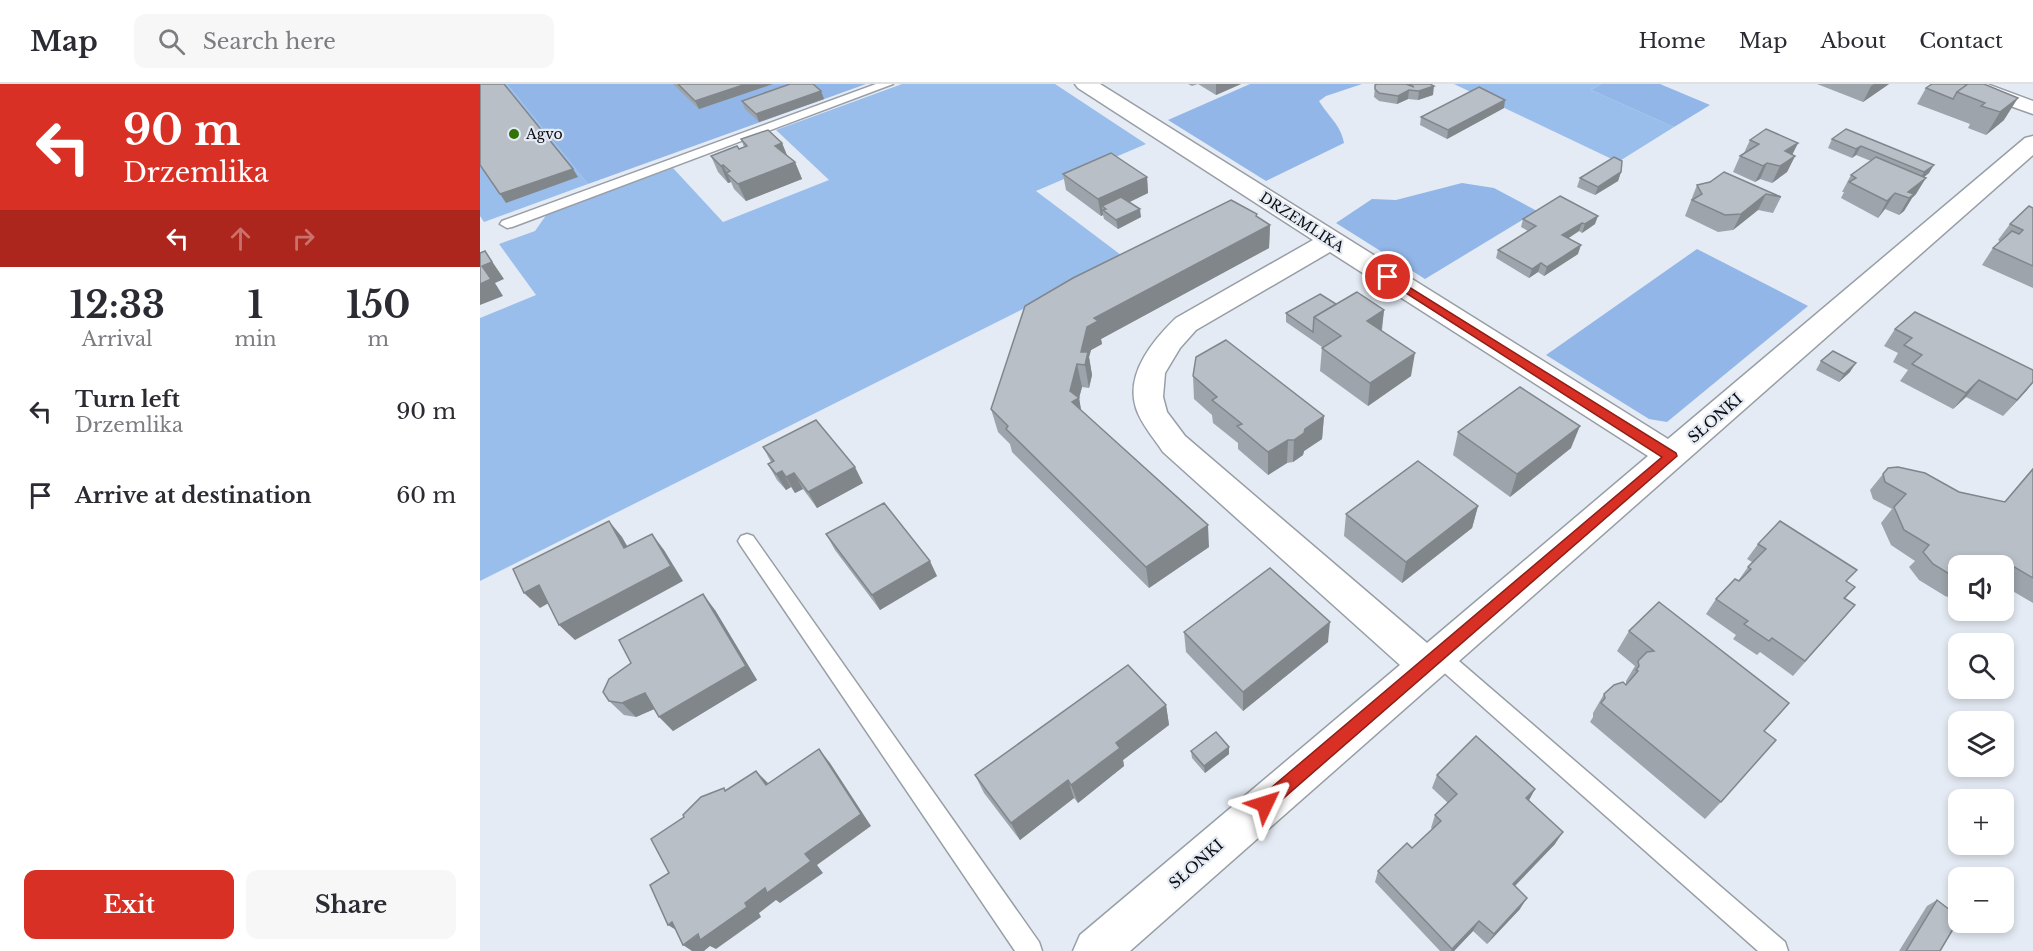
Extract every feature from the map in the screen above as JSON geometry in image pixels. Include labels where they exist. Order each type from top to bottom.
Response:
[{"type":"street","name":"DRZEMLIKA","points":[[1085,84],[1671,456]]},
{"type":"street","points":[[1967,84],[2033,108]]},
{"type":"street","name":"SŁONKI","points":[[1096,951],[2033,143]]},
{"type":"street","points":[[1332,240],[1186,324],[1170,339],[1157,357],[1148,390],[1151,409],[1174,444],[1432,660]]},
{"type":"lane","points":[[507,224],[887,84]]},
{"type":"lane","points":[[747,541],[1030,951]]},
{"type":"lane","points":[[1432,660],[1776,951]]},
{"type":"shaded area","name":"Agvo","points":[[480,84],[507,84],[588,184],[484,222],[480,216]]},
{"type":"shaded area","points":[[507,84],[866,84],[588,184]]},
{"type":"shaded area","points":[[902,84],[1055,84],[1146,144],[1036,191],[1125,258],[480,581],[480,318],[536,295],[499,244],[535,231],[547,214],[673,168],[723,222],[829,180],[776,130]]},
{"type":"shaded area","points":[[1250,84],[1362,84],[1326,96],[1319,101],[1337,126],[1344,143],[1266,181],[1168,120]]},
{"type":"shaded area","points":[[1454,84],[1601,84],[1591,90],[1674,127],[1618,162]]},
{"type":"shaded area","points":[[1601,84],[1660,84],[1710,105],[1674,127],[1591,90]]},
{"type":"shaded area","points":[[1462,183],[1494,188],[1537,211],[1425,279],[1336,223],[1372,199],[1396,200]]},
{"type":"shaded area","points":[[1697,249],[1808,306],[1667,422],[1649,419],[1546,355]]},
{"type":"building","name":"Agvo","points":[[480,84],[504,84],[573,169],[500,194],[480,165]]},
{"type":"building","points":[[678,84],[746,84],[695,101]]},
{"type":"building","points":[[790,84],[813,84],[821,91],[756,114],[742,101]]},
{"type":"building","points":[[1377,84],[1406,84],[1414,87],[1409,84],[1430,84],[1434,86],[1419,91],[1409,90],[1398,96],[1379,93],[1375,89]]},
{"type":"building","points":[[1932,84],[1967,85],[1957,92],[1953,99],[1926,88]]},
{"type":"building","points":[[1968,84],[1984,84],[2018,98],[2000,112],[1981,106],[1985,103],[1957,92]]},
{"type":"building","points":[[1479,87],[1505,100],[1448,130],[1421,117]]},
{"type":"building","points":[[1766,129],[1798,143],[1785,151],[1795,156],[1780,166],[1767,163],[1763,166],[1740,156],[1759,144],[1750,140]]},
{"type":"building","points":[[1846,129],[1934,165],[1924,172],[1861,146],[1856,149],[1832,139]]},
{"type":"building","points":[[768,130],[782,143],[775,146],[795,162],[738,184],[726,173],[730,171],[711,156],[737,146],[739,149],[747,146],[741,139]]},
{"type":"building","points":[[1111,153],[1147,177],[1098,199],[1063,174]]},
{"type":"building","points":[[1614,157],[1622,161],[1621,172],[1598,187],[1580,178]]},
{"type":"building","points":[[1876,157],[1926,178],[1908,192],[1914,194],[1909,198],[1895,193],[1887,201],[1849,182],[1856,178],[1851,175]]},
{"type":"building","points":[[1724,172],[1781,197],[1766,194],[1741,214],[1725,215],[1692,200],[1702,194],[1697,185],[1710,182]]},
{"type":"building","points":[[1560,196],[1598,216],[1562,235],[1581,245],[1547,267],[1541,263],[1532,269],[1498,250],[1536,226],[1523,219]]},
{"type":"building","points":[[1121,197],[1140,209],[1116,220],[1103,210],[1106,209],[1102,206]]},
{"type":"building","points":[[1231,200],[1257,214],[1256,216],[1270,225],[1094,318],[1098,321],[1087,327],[1081,352],[1088,352],[1085,365],[1077,364],[1070,391],[1079,398],[1072,402],[1208,525],[1146,567],[1006,429],[1008,426],[991,409],[1025,306],[1073,278]]},
{"type":"building","points":[[2029,206],[2033,208],[2033,266],[1993,248],[2012,231],[2019,234],[2023,230],[2010,224]]},
{"type":"building","points":[[485,251],[492,262],[482,266],[491,279],[480,284],[480,253]]},
{"type":"building","points":[[1357,292],[1384,310],[1367,321],[1415,353],[1370,383],[1322,348],[1341,336],[1314,317]]},
{"type":"building","points":[[1320,294],[1336,304],[1314,317],[1313,332],[1286,313]]},
{"type":"building","points":[[1915,312],[2033,370],[2033,382],[2017,400],[1979,380],[1966,393],[1912,364],[1922,355],[1904,345],[1912,338],[1895,329]]},
{"type":"building","points":[[1226,340],[1324,416],[1294,440],[1288,440],[1268,452],[1237,426],[1242,424],[1212,400],[1217,397],[1193,376],[1196,357]]},
{"type":"building","points":[[1833,351],[1856,363],[1844,374],[1821,361]]},
{"type":"building","points":[[1520,387],[1580,426],[1517,474],[1458,432]]},
{"type":"building","points":[[816,420],[855,467],[808,492],[794,473],[786,477],[782,471],[776,474],[768,464],[774,461],[763,447]]},
{"type":"building","points":[[1418,461],[1478,506],[1406,562],[1346,514]]},
{"type":"building","points":[[1898,467],[1925,473],[1959,492],[2005,502],[2033,469],[2033,578],[2014,567],[2014,555],[1948,555],[1948,573],[1933,564],[1923,552],[1929,545],[1904,530],[1894,507],[1906,494],[1885,482],[1883,474],[1888,468]]},
{"type":"building","points":[[884,503],[930,561],[872,595],[826,534]]},
{"type":"building","points":[[609,521],[624,548],[652,534],[671,566],[559,625],[539,585],[524,593],[513,569]]},
{"type":"building","points":[[1780,521],[1857,570],[1846,581],[1855,587],[1844,598],[1855,605],[1805,661],[1772,638],[1769,641],[1744,624],[1748,621],[1716,599],[1735,579],[1739,581],[1751,569],[1748,567],[1766,549],[1758,544]]},
{"type":"building","points":[[1270,568],[1330,622],[1243,692],[1184,632]]},
{"type":"building","points":[[703,594],[746,666],[659,717],[645,693],[622,703],[609,701],[603,692],[609,679],[631,663],[619,640]]},
{"type":"building","points":[[1659,602],[1789,703],[1764,731],[1776,740],[1721,802],[1601,703],[1605,698],[1604,694],[1614,685],[1623,682],[1626,685],[1638,671],[1636,670],[1639,666],[1638,661],[1647,652],[1654,651],[1629,631]]},
{"type":"building","points":[[1128,665],[1166,705],[1116,743],[1120,748],[1071,785],[1068,780],[1011,823],[975,775]]},
{"type":"building","points":[[1216,732],[1229,747],[1204,766],[1191,751]]},
{"type":"building","points":[[1476,736],[1535,789],[1526,798],[1563,832],[1513,884],[1527,898],[1494,934],[1479,921],[1452,949],[1378,871],[1407,843],[1412,848],[1441,821],[1435,815],[1457,794],[1437,775]]},
{"type":"building","points":[[819,749],[861,814],[805,854],[811,861],[767,893],[765,888],[745,903],[747,907],[700,940],[698,934],[683,945],[672,922],[668,925],[650,885],[669,873],[651,839],[684,817],[683,815],[701,797],[724,788],[725,791],[756,771],[766,785]]},
{"type":"building","points":[[1937,900],[1948,908],[1948,933],[1951,933],[1940,951],[1906,951]]},
{"type":"place","name":"Agvo","points":[[514,134]]},
{"type":"route","points":[[1265,804],[1671,456],[1388,277]]}]
